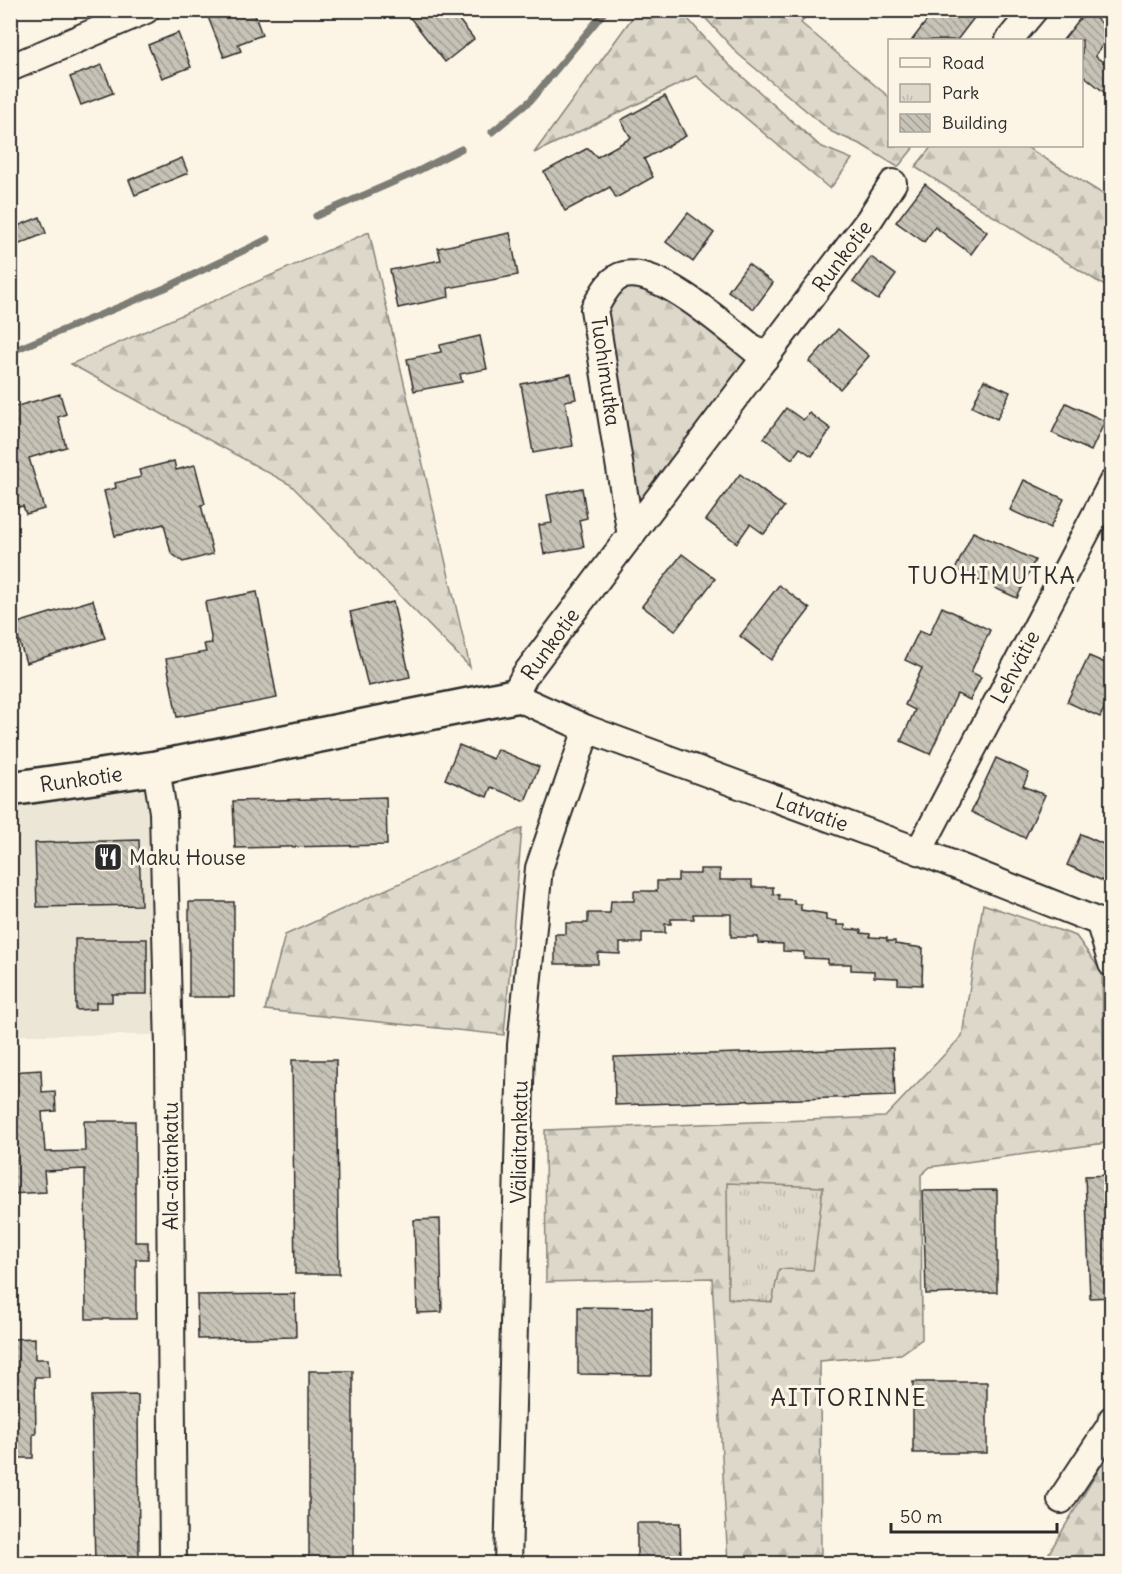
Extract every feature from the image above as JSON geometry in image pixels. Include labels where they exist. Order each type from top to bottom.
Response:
[{"type":"street","points":[[10,68],[146,10]]},
{"type":"street","points":[[1010,39],[1034,10]]},
{"type":"street","name":"Runkotie","points":[[10,789],[156,768],[514,696],[525,675],[870,220],[893,183]]},
{"type":"street","name":"Tuohimutka","points":[[631,536],[594,309],[608,286],[622,275],[644,276],[669,285],[765,358]]},
{"type":"street","name":"Lehvätie","points":[[919,851],[1112,483]]},
{"type":"street","name":"Latvatie","points":[[514,696],[586,729],[919,851],[1106,925]]},
{"type":"street","name":"Väliaitankatu","points":[[508,1563],[521,1045],[539,868],[586,729]]},
{"type":"street","name":"Ala-aitankatu","points":[[156,768],[163,812],[169,1048],[173,1563]]},
{"type":"street","points":[[1106,925],[1112,964]]},
{"type":"street","points":[[1061,1500],[1110,1426],[1112,1419]]},
{"type":"shaded area","points":[[147,780],[154,813],[160,1035],[11,1035],[11,808]]},
{"type":"green space","points":[[680,10],[727,63],[820,146],[852,159],[830,189],[696,76],[534,153],[637,11]]},
{"type":"green space","points":[[699,11],[810,11],[801,23],[888,96],[888,147],[914,147],[898,167],[862,145],[832,132],[738,54]]},
{"type":"green space","points":[[931,147],[1027,147],[1111,199],[1111,290],[915,167]]},
{"type":"green space","points":[[369,232],[470,667],[291,485],[71,364]]},
{"type":"green space","points":[[627,286],[660,294],[675,302],[745,356],[745,370],[650,497],[639,499],[631,493],[605,311],[611,299]]},
{"type":"green space","points":[[522,828],[504,1035],[265,1010],[285,935]]},
{"type":"green space","points":[[983,904],[1076,936],[1102,972],[1105,1143],[930,1167],[921,1175],[922,1339],[901,1354],[820,1361],[821,1563],[728,1563],[712,1278],[546,1282],[545,1130],[885,1117],[962,1036]]},
{"type":"green space","points":[[727,1183],[823,1187],[813,1270],[779,1269],[772,1302],[728,1298]]},
{"type":"green space","points":[[1111,1449],[1111,1563],[1043,1563]]},
{"type":"building","points":[[225,10],[253,10],[262,35],[238,44],[241,51],[224,57],[208,17]]},
{"type":"building","points":[[404,10],[451,10],[474,39],[445,62]]},
{"type":"building","points":[[935,10],[980,10],[958,39],[913,39]]},
{"type":"building","points":[[1086,11],[1112,31],[1095,56],[1112,69],[1112,84],[1105,93],[1083,75],[1083,39],[1064,39]]},
{"type":"building","points":[[178,33],[191,67],[162,78],[148,45]]},
{"type":"building","points":[[102,65],[113,93],[81,105],[70,77]]},
{"type":"building","points":[[665,96],[686,136],[644,159],[653,177],[616,198],[610,187],[565,211],[544,172],[588,148],[597,157],[631,138],[621,120]]},
{"type":"building","points":[[182,158],[188,173],[135,195],[129,180]]},
{"type":"building","points":[[925,184],[987,232],[971,254],[935,227],[924,242],[896,222]]},
{"type":"building","points":[[688,213],[714,233],[693,262],[666,242]]},
{"type":"building","points":[[40,217],[46,233],[15,246],[10,229]]},
{"type":"building","points":[[510,233],[518,275],[448,288],[449,297],[398,308],[390,270],[441,260],[438,248]]},
{"type":"building","points":[[871,257],[896,275],[878,300],[853,282]]},
{"type":"building","points":[[748,264],[773,283],[754,309],[728,291]]},
{"type":"building","points":[[838,329],[869,356],[840,389],[809,362]]},
{"type":"building","points":[[480,336],[487,369],[460,374],[462,382],[414,391],[407,359],[441,352],[440,345]]},
{"type":"building","points":[[571,374],[576,399],[565,401],[573,446],[533,453],[521,384]]},
{"type":"building","points":[[984,380],[1010,392],[997,419],[972,407]]},
{"type":"building","points":[[60,394],[66,414],[58,417],[66,447],[29,458],[44,509],[26,514],[23,506],[10,509],[10,408]]},
{"type":"building","points":[[1066,403],[1105,421],[1091,451],[1052,433]]},
{"type":"building","points":[[786,408],[803,420],[809,413],[831,429],[812,456],[800,448],[792,459],[764,438]]},
{"type":"building","points":[[174,461],[176,470],[195,465],[205,504],[201,505],[213,554],[183,562],[171,553],[164,524],[115,536],[104,491],[116,488],[115,483],[141,477],[139,470]]},
{"type":"building","points":[[740,474],[784,507],[764,534],[750,524],[737,543],[706,520]]},
{"type":"building","points":[[1024,480],[1064,499],[1050,528],[1010,510]]},
{"type":"building","points":[[582,488],[587,518],[579,520],[584,547],[544,554],[539,525],[552,523],[547,495]]},
{"type":"building","points":[[973,532],[1035,560],[1017,598],[955,570]]},
{"type":"building","points":[[682,554],[715,579],[675,631],[642,606]]},
{"type":"building","points":[[779,585],[810,609],[771,660],[740,636]]},
{"type":"building","points":[[257,592],[277,698],[177,717],[166,659],[206,652],[204,644],[212,643],[205,602]]},
{"type":"building","points":[[93,600],[105,638],[26,663],[14,624]]},
{"type":"building","points":[[393,602],[410,677],[368,686],[350,612]]},
{"type":"building","points":[[942,607],[990,630],[971,672],[981,677],[970,700],[957,694],[930,754],[901,741],[915,710],[905,705],[922,668],[905,660],[919,631],[929,635]]},
{"type":"building","points":[[1089,656],[1112,666],[1112,692],[1100,717],[1067,702]]},
{"type":"building","points":[[459,745],[493,759],[497,749],[539,767],[525,801],[491,787],[487,797],[445,779]]},
{"type":"building","points":[[996,758],[1029,773],[1023,786],[1045,795],[1025,838],[971,812]]},
{"type":"building","points":[[386,797],[387,845],[235,848],[233,801]]},
{"type":"building","points":[[1081,834],[1112,848],[1112,885],[1067,865]]},
{"type":"building","points":[[139,840],[141,905],[37,907],[35,843]]},
{"type":"building","points":[[700,869],[720,869],[720,880],[752,880],[752,887],[773,887],[773,894],[779,895],[779,899],[794,900],[794,904],[801,904],[801,910],[826,914],[826,920],[837,921],[837,925],[845,925],[845,929],[861,930],[861,933],[870,934],[870,937],[887,938],[887,941],[895,941],[895,944],[923,948],[922,985],[898,984],[898,978],[874,977],[874,971],[851,970],[851,964],[828,964],[828,959],[804,958],[804,952],[783,951],[783,944],[758,943],[758,937],[731,937],[731,914],[693,914],[694,919],[671,919],[671,924],[665,924],[665,933],[642,933],[642,943],[620,943],[620,954],[598,953],[598,964],[555,964],[555,934],[566,934],[566,923],[588,923],[588,913],[610,913],[611,901],[634,901],[634,891],[657,891],[657,881],[678,881],[678,874],[700,874]]},
{"type":"building","points":[[189,902],[234,902],[234,997],[189,997]]},
{"type":"building","points":[[75,939],[147,939],[147,994],[112,994],[112,1002],[96,1002],[96,1009],[76,1010]]},
{"type":"building","points":[[893,1048],[895,1096],[615,1105],[614,1057]]},
{"type":"building","points":[[292,1060],[336,1060],[339,1274],[295,1274]]},
{"type":"building","points":[[41,1070],[42,1092],[55,1091],[56,1111],[42,1112],[45,1152],[85,1151],[84,1121],[135,1121],[135,1242],[148,1242],[148,1259],[136,1259],[136,1319],[86,1319],[85,1169],[44,1171],[46,1192],[10,1194],[10,1072]]},
{"type":"building","points":[[1112,1175],[1112,1297],[1090,1298],[1085,1176]]},
{"type":"building","points":[[997,1190],[997,1292],[926,1294],[923,1191]]},
{"type":"building","points":[[440,1219],[442,1312],[417,1313],[414,1220]]},
{"type":"building","points":[[295,1294],[296,1337],[198,1339],[197,1295]]},
{"type":"building","points":[[578,1307],[652,1308],[652,1375],[578,1374]]},
{"type":"building","points":[[35,1338],[35,1359],[48,1359],[49,1377],[35,1377],[36,1434],[33,1434],[33,1458],[10,1458],[10,1339]]},
{"type":"building","points":[[309,1371],[353,1371],[353,1563],[309,1563]]},
{"type":"building","points":[[913,1382],[987,1382],[987,1453],[913,1453]]},
{"type":"building","points":[[138,1395],[139,1563],[95,1563],[91,1396]]},
{"type":"building","points":[[637,1523],[680,1523],[681,1563],[637,1563]]},
{"type":"waterway","points":[[492,132],[530,101],[606,10]]},
{"type":"waterway","points":[[316,216],[412,174],[461,149]]},
{"type":"waterway","points":[[10,352],[165,288],[268,239]]},
{"type":"place","name":"Maku House","points":[[108,857]]},
{"type":"district","name":"TUOHIMUTKA","points":[[992,575]]},
{"type":"district","name":"AITTORINNE","points":[[849,1397]]}]
